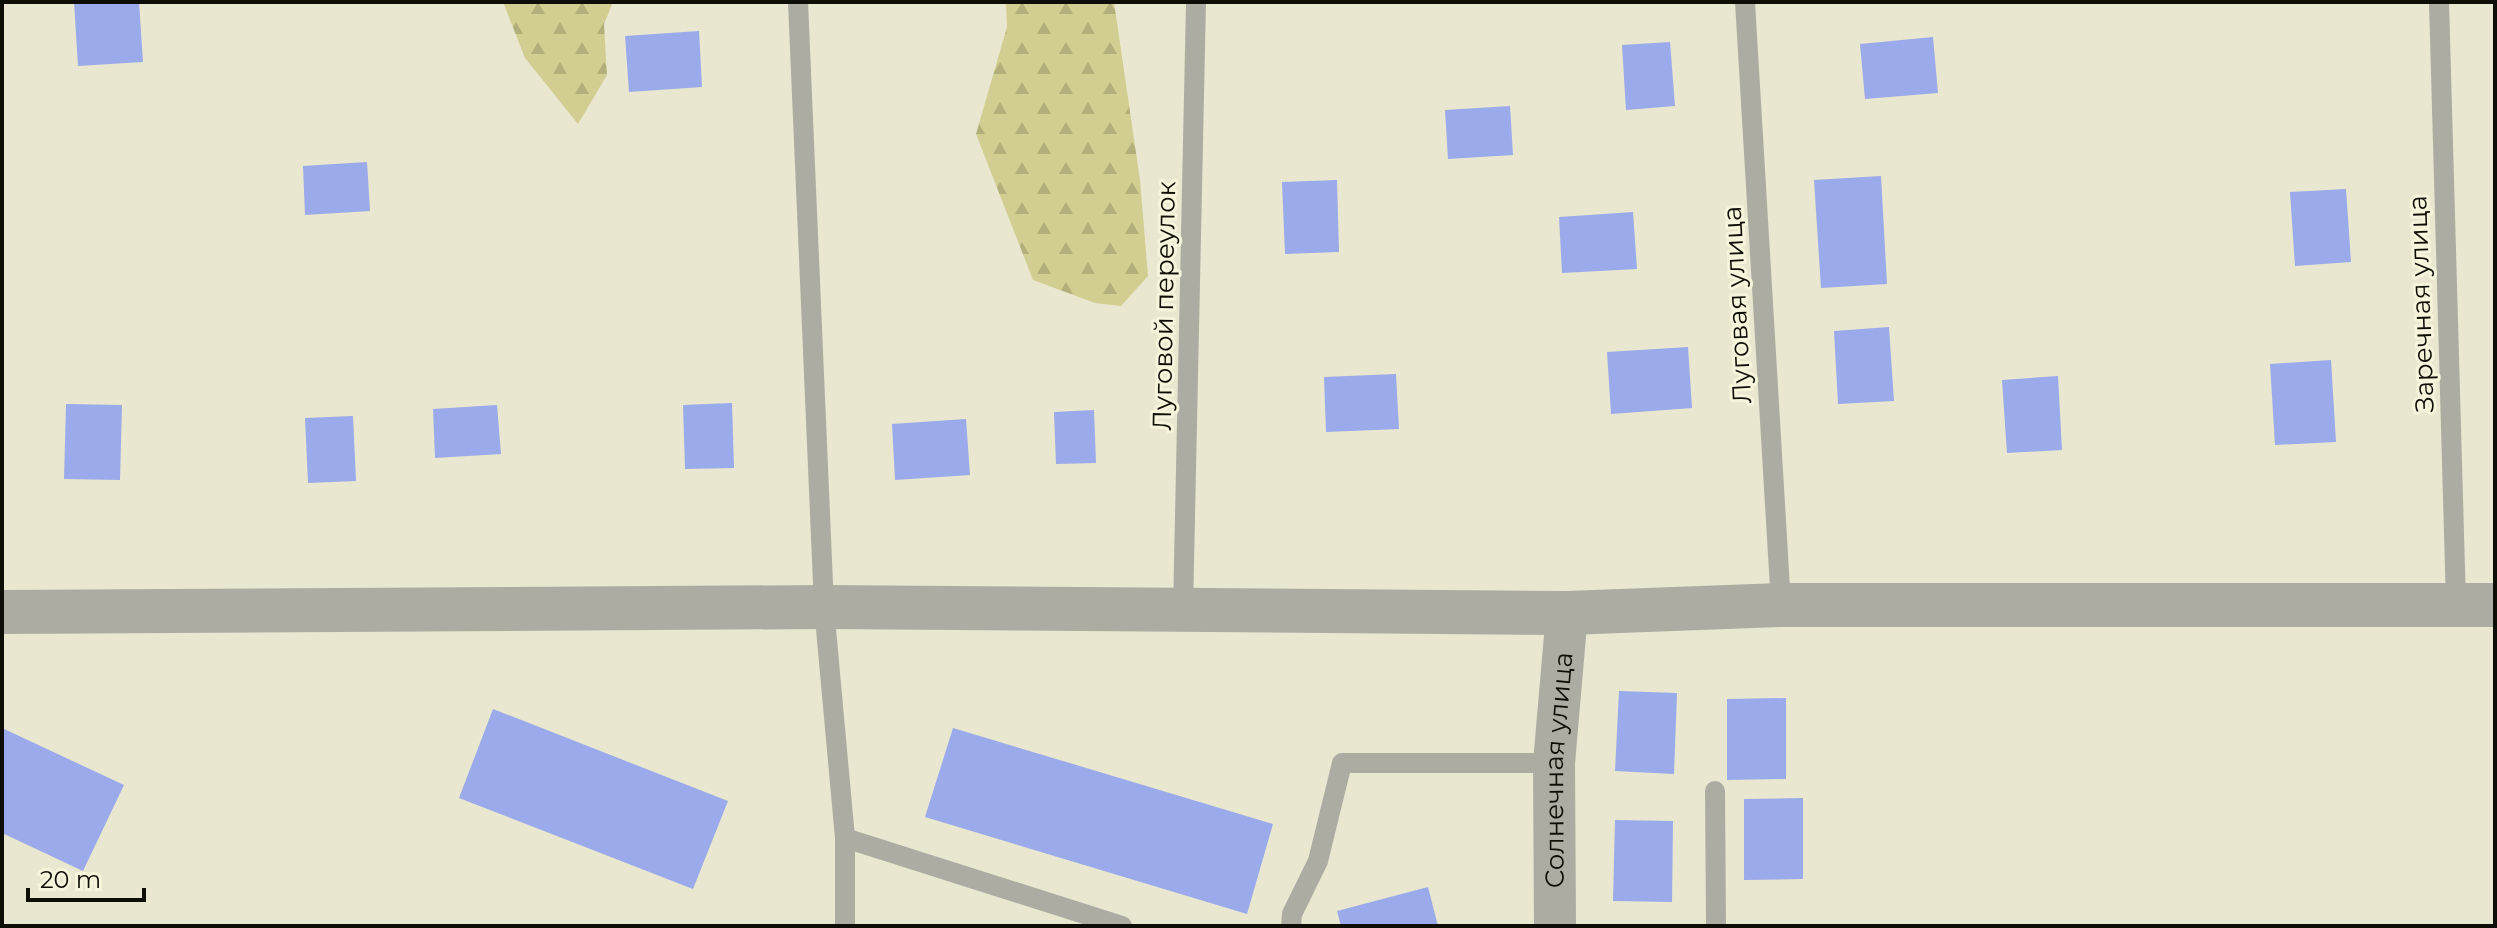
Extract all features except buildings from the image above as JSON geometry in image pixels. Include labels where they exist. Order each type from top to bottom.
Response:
[{"type":"street","points":[[2,612],[824,607],[1567,613],[1781,605],[2475,604]]},
{"type":"street","name":"Солнечная улица","points":[[1555,926],[1554,763],[1567,613]]},
{"type":"lane","points":[[798,2],[824,607],[845,838],[845,926]]},
{"type":"lane","name":"Луговой переулок","points":[[1183,610],[1196,2]]},
{"type":"lane","name":"Луговая улица","points":[[1745,2],[1781,605]]},
{"type":"lane","name":"Заречная улица","points":[[2439,2],[2475,604]]},
{"type":"lane","points":[[1291,926],[1292,914],[1318,861],[1342,763],[1554,763]]},
{"type":"lane","points":[[1715,791],[1716,926]]},
{"type":"lane","points":[[845,838],[1122,926]]},
{"type":"green space","points":[[503,2],[613,2],[604,24],[607,75],[578,124],[525,58]]},
{"type":"green space","points":[[1006,2],[1114,2],[1140,180],[1148,276],[1121,306],[1095,303],[1033,280],[976,134],[1007,27]]}]
